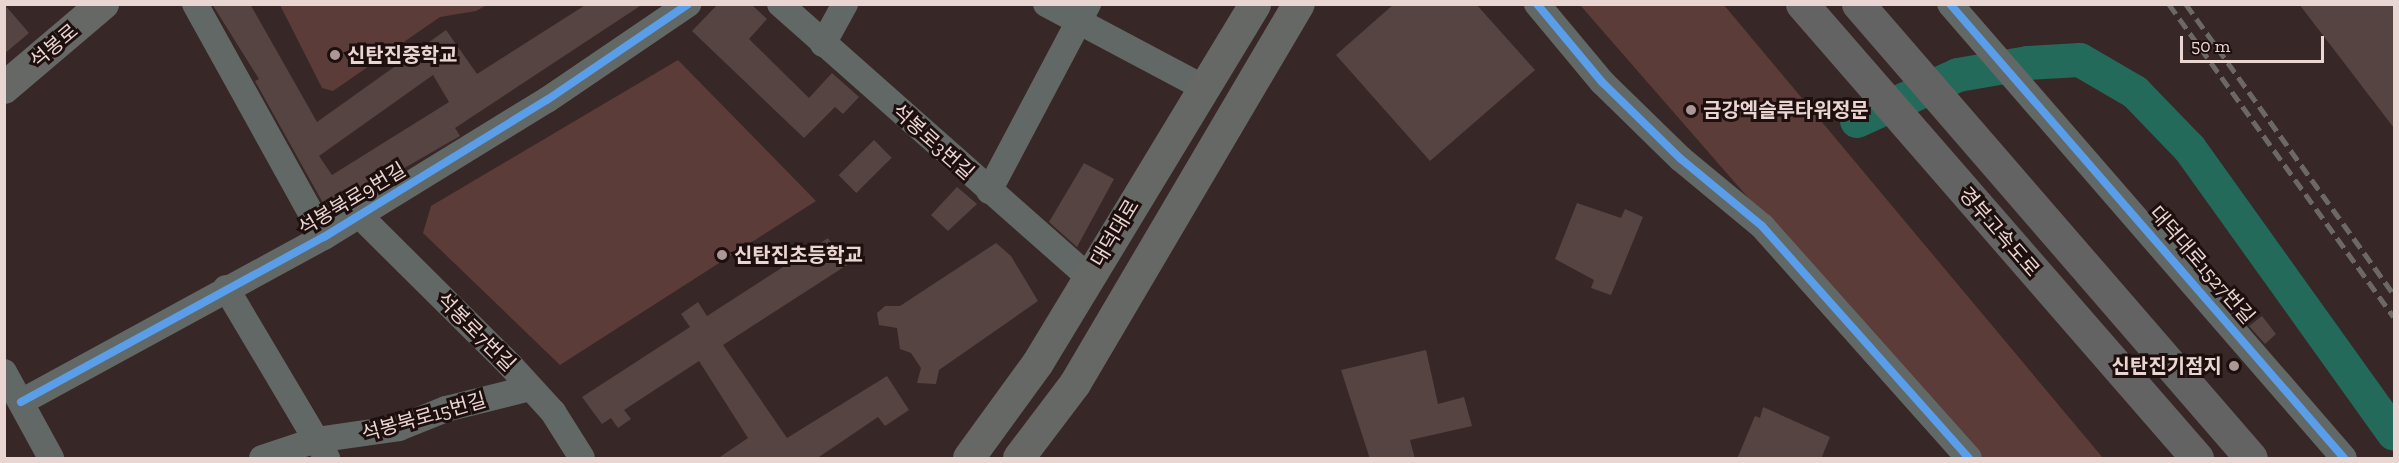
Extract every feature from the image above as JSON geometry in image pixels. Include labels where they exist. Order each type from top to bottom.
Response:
[{"type":"highway","name":"경부고속도로","points":[[1802,4],[2197,459]]},
{"type":"highway","points":[[1858,4],[2251,459]]},
{"type":"main road","name":"석봉로","points":[[4,88],[103,4]]},
{"type":"main road","name":"대덕대로","points":[[969,459],[1038,363],[1202,87],[1255,4]]},
{"type":"main road","name":"대덕대로","points":[[1019,459],[1075,384],[1299,4]]},
{"type":"street","points":[[195,4],[324,237]]},
{"type":"street","name":"석봉북로9번길","points":[[21,402],[226,288],[324,237],[547,100],[688,4]]},
{"type":"street","name":"석봉로3번길","points":[[780,4],[988,191],[1089,277]]},
{"type":"street","points":[[823,44],[845,4]]},
{"type":"street","points":[[1046,4],[1084,13],[1202,87]]},
{"type":"street","points":[[1537,4],[1602,82],[1681,159],[1762,226],[1969,459]]},
{"type":"street","name":"대덕대로1527번길","points":[[1950,4],[2344,459]]},
{"type":"street","points":[[988,191],[1084,13]]},
{"type":"street","name":"석봉로7번길","points":[[359,215],[553,412],[582,459]]},
{"type":"street","points":[[226,288],[322,449]]},
{"type":"street","points":[[4,372],[48,458]]},
{"type":"street","name":"석봉북로15번길","points":[[262,459],[322,449],[399,428],[446,409],[530,388]]},
{"type":"shaded area","points":[[280,5],[487,5],[476,11],[440,17],[333,91],[322,88]]},
{"type":"shaded area","points":[[1580,5],[1724,5],[2103,458],[1975,458]]},
{"type":"shaded area","points":[[678,60],[816,201],[560,365],[423,233],[431,206]]},
{"type":"building","points":[[4,4],[29,33],[4,54]]},
{"type":"building","points":[[212,4],[250,4],[317,122],[446,30],[477,74],[587,4],[643,4],[455,128],[460,136],[328,212],[255,81],[259,79]],"holes":[[[433,75],[449,102],[332,175],[319,156]]]},
{"type":"building","points":[[718,4],[751,4],[767,19],[749,39],[809,98],[832,73],[859,97],[843,114],[835,107],[804,138],[692,31]]},
{"type":"building","points":[[1394,4],[1476,4],[1535,70],[1430,161],[1336,55]]},
{"type":"building","points":[[2299,4],[2394,4],[2394,128]]},
{"type":"building","points":[[874,140],[892,158],[856,193],[839,175]]},
{"type":"building","points":[[1084,163],[1114,179],[1077,247],[1049,222]]},
{"type":"building","points":[[957,187],[977,204],[948,231],[931,215]]},
{"type":"building","points":[[1577,203],[1621,218],[1625,209],[1643,217],[1611,295],[1591,288],[1594,280],[1555,259]]},
{"type":"building","points":[[828,238],[847,265],[723,345],[787,438],[887,376],[909,410],[885,426],[878,417],[816,459],[717,459],[748,438],[699,361],[624,410],[631,419],[618,428],[611,418],[602,424],[582,397],[690,327],[681,314],[698,302],[707,316]]},
{"type":"building","points":[[996,243],[1011,256],[1038,301],[939,370],[936,384],[917,383],[921,368],[911,353],[900,349],[897,328],[879,325],[877,313],[885,306],[900,306]]},
{"type":"building","points":[[2262,316],[2276,334],[2265,344],[2249,326]]},
{"type":"building","points":[[1426,350],[1438,404],[1464,397],[1472,426],[1410,440],[1415,459],[1370,459],[1341,370]]},
{"type":"building","points":[[1763,407],[1830,437],[1821,459],[1737,459],[1755,416],[1760,418]]},
{"type":"waterway","points":[[1857,121],[1958,75],[2028,63],[2080,60],[2135,92],[2190,149],[2394,434]]},
{"type":"railway","points":[[2169,4],[2394,317]]},
{"type":"railway","points":[[2186,4],[2394,294]]},
{"type":"cycle path","points":[[21,402],[324,237],[547,100],[688,4]]},
{"type":"cycle path","points":[[1537,4],[1602,82],[1681,159],[1762,226],[1969,458]]},
{"type":"cycle path","points":[[1950,4],[2344,458]]},
{"type":"place","name":"신탄진중학교","points":[[335,55]]},
{"type":"place","name":"금강엑슬루타워정문","points":[[1691,110]]},
{"type":"place","name":"신탄진초등학교","points":[[722,255]]},
{"type":"place","name":"신탄진기점지","points":[[2234,366]]}]
